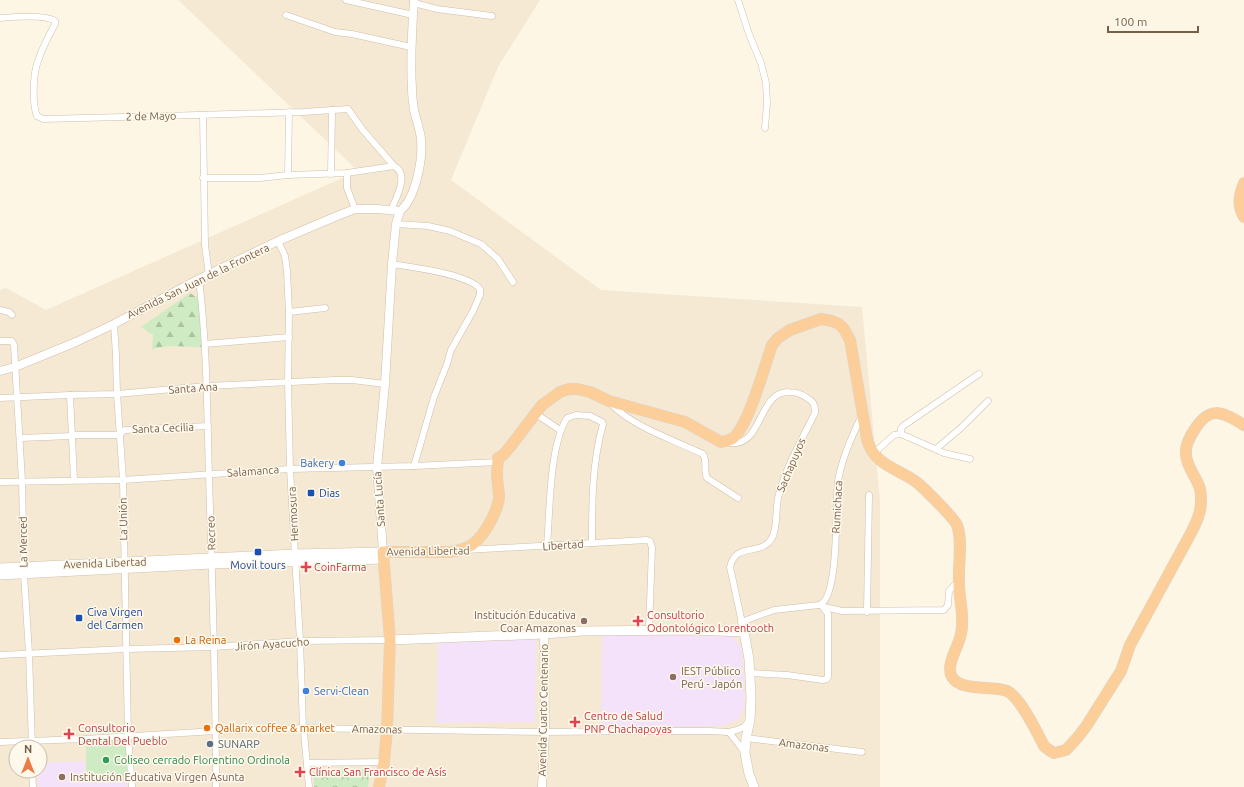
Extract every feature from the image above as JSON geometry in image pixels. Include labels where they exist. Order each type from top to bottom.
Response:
[{"type":"highway","points":[[1244,183],[1239,197],[1239,204],[1244,217]]},
{"type":"highway","points":[[460,550],[475,543],[488,524],[497,506],[499,497],[497,473],[502,459],[542,405],[560,392],[569,389],[590,392],[609,401],[685,422],[721,442],[732,439],[739,432],[747,418],[772,345],[778,338],[790,330],[821,319],[832,321],[840,324],[850,340],[868,446],[873,454],[886,465],[917,483],[950,515],[957,525],[959,536],[958,581],[963,612],[963,624],[961,636],[950,669],[952,677],[958,683],[968,686],[996,688],[1007,691],[1014,696],[1021,705],[1044,746],[1054,753],[1066,750],[1078,737],[1122,671],[1130,645],[1197,520],[1201,501],[1200,486],[1193,474],[1186,455],[1190,436],[1201,420],[1212,413],[1224,414],[1244,425]]},
{"type":"highway","points":[[476,550],[488,535],[504,504],[502,459]]},
{"type":"highway","name":"Avenida Libertad","points":[[383,556],[450,552],[460,550]]},
{"type":"highway","name":"Avenida Libertad","points":[[383,556],[452,558],[462,556],[476,550]]},
{"type":"highway","name":"Santa Lucía","points":[[379,787],[384,762],[387,729],[390,640],[383,556]]},
{"type":"main road","name":"Avenida Libertad","points":[[0,568],[24,570],[212,561],[383,556]]},
{"type":"main road","name":"Avenida Libertad","points":[[0,575],[24,570]]},
{"type":"main road","name":"Jirón Ayacucho","points":[[390,640],[544,634],[582,631],[649,630],[744,632]]},
{"type":"main road","name":"Sachapuyos","points":[[744,632],[750,673],[751,698],[750,720],[746,738],[745,753],[749,774],[754,787]]},
{"type":"street","points":[[346,0],[413,15]]},
{"type":"street","points":[[738,0],[749,34],[761,63],[766,83],[767,103],[765,128]]},
{"type":"street","points":[[414,2],[437,9],[492,16]]},
{"type":"street","name":"Santa Lucía","points":[[383,556],[377,466],[385,384],[392,264],[396,224],[400,211],[408,202],[412,192],[418,175],[421,155],[421,140],[414,109],[412,90],[411,47],[414,2]]},
{"type":"street","points":[[286,15],[335,32],[352,34],[411,47]]},
{"type":"street","name":"2 de Mayo","points":[[0,18],[14,16],[41,17],[52,18],[55,21],[55,24],[37,62],[33,92],[33,105],[37,116],[43,119],[203,115],[348,109],[362,129],[394,166]]},
{"type":"street","points":[[331,174],[332,110]]},
{"type":"street","points":[[288,175],[289,112]]},
{"type":"street","points":[[203,115],[205,245],[208,275]]},
{"type":"street","points":[[203,178],[260,178],[288,175],[347,173],[394,166],[400,170],[401,181],[400,189],[391,210]]},
{"type":"street","points":[[347,173],[347,188],[355,210]]},
{"type":"street","name":"Avenida San Juan de la Frontera","points":[[0,371],[15,367],[76,342],[114,324],[199,279],[278,242],[355,210],[377,209],[400,211]]},
{"type":"street","points":[[396,224],[428,226],[450,231],[481,244],[498,259],[513,282]]},
{"type":"street","name":"Hermosura","points":[[278,242],[285,256],[289,312],[288,382],[290,469],[300,641],[303,728],[309,787]]},
{"type":"street","points":[[392,264],[447,274],[477,285],[480,289],[480,295],[473,311],[451,350],[434,397],[414,466]]},
{"type":"street","name":"Recreo","points":[[199,279],[207,386],[216,731],[216,787]]},
{"type":"street","points":[[289,312],[325,308]]},
{"type":"street","points":[[0,310],[9,312],[12,315]]},
{"type":"street","name":"La Unión","points":[[114,324],[123,480],[128,736],[132,787]]},
{"type":"street","points":[[204,344],[289,337]]},
{"type":"street","name":"La Merced","points":[[0,342],[12,341],[14,345],[22,481],[24,570],[32,739]]},
{"type":"street","points":[[901,434],[903,426],[979,374]]},
{"type":"street","name":"Santa Ana","points":[[0,398],[117,394],[207,386],[288,382],[352,380],[385,384]]},
{"type":"street","name":"Sachapuyos","points":[[721,442],[737,443],[744,440],[751,434],[771,400],[778,395],[787,392],[796,393],[808,398],[814,405],[815,413],[789,465],[778,496],[774,537],[768,544],[740,553],[732,560],[730,567],[744,632]]},
{"type":"street","points":[[70,395],[74,480]]},
{"type":"street","points":[[609,401],[618,411],[633,421],[651,431],[703,454],[706,461],[705,474],[707,478],[738,498]]},
{"type":"street","points":[[936,449],[962,427],[988,401]]},
{"type":"street","points":[[536,414],[560,430]]},
{"type":"street","name":"Rumichaca","points":[[823,605],[833,570],[838,483],[840,472],[852,436],[863,414]]},
{"type":"street","points":[[547,546],[552,480],[560,430],[567,418],[576,415],[590,416],[603,424],[597,447],[593,485],[592,543]]},
{"type":"street","name":"Santa Cecilia","points":[[20,438],[72,436],[75,434],[120,434],[126,430],[208,426]]},
{"type":"street","points":[[873,454],[894,435],[901,434],[944,453],[970,459]]},
{"type":"street","name":"Salamanca","points":[[0,482],[123,480],[290,469],[414,466],[502,459]]},
{"type":"street","points":[[867,612],[869,495]]},
{"type":"street","name":"Libertad","points":[[476,550],[647,540],[650,542],[652,548],[649,630]]},
{"type":"street","name":"Avenida Libertad","points":[[460,550],[476,550]]},
{"type":"street","points":[[741,622],[774,610],[823,605],[842,611],[867,612],[944,610],[948,605],[949,591],[958,581]]},
{"type":"street","points":[[750,673],[787,675],[823,680],[827,679],[828,614],[823,605]]},
{"type":"street","name":"Avenida Cuarto Centenario","points":[[542,787],[545,732],[544,634]]},
{"type":"street","name":"Jirón Ayacucho","points":[[0,654],[214,647],[300,641],[390,640]]},
{"type":"street","name":"Amazonas","points":[[48,743],[128,736],[303,728],[545,732],[729,732],[744,727],[750,720]]},
{"type":"street","points":[[729,732],[745,753]]},
{"type":"street","name":"Amazonas","points":[[746,738],[862,752]]},
{"type":"street","points":[[307,763],[384,762]]},
{"type":"shaded area","points":[[178,0],[540,0],[498,67],[451,180],[601,290],[862,307],[880,501],[880,787],[0,787],[0,290],[6,288],[46,310],[358,171]]},
{"type":"shaded area","name":"IEST Público Perú - Japón","points":[[602,634],[732,636],[742,648],[745,706],[739,719],[722,726],[601,728]]},
{"type":"shaded area","points":[[536,638],[535,722],[436,723],[438,641]]},
{"type":"shaded area","name":"Institución Educativa Virgen Asunta","points":[[85,761],[86,782],[127,780],[127,787],[38,787],[38,779],[48,779],[48,763]]},
{"type":"green space","points":[[190,293],[202,301],[201,347],[169,346],[152,349],[153,335],[141,327]]},
{"type":"green space","name":"Coliseo cerrado Florentino Ordinola","points":[[127,739],[127,780],[86,782],[86,740]]},
{"type":"green space","points":[[315,771],[370,771],[368,787],[314,787]]},
{"type":"place","name":"Bakery","points":[[342,463]]},
{"type":"place","name":"Dias","points":[[311,493]]},
{"type":"place","name":"Movil tours","points":[[258,552]]},
{"type":"place","name":"CoinFarma","points":[[306,567]]},
{"type":"place","name":"Civa Virgen del Carmen","points":[[79,618]]},
{"type":"place","name":"Institución Educativa Coar Amazonas","points":[[584,621]]},
{"type":"place","name":"Consultorio Odontológico Lorentooth","points":[[638,621]]},
{"type":"place","name":"La Reina","points":[[177,640]]},
{"type":"place","name":"IEST Público Perú - Japón","points":[[673,677]]},
{"type":"place","name":"Servi-Clean","points":[[306,691]]},
{"type":"place","name":"Centro de Salud PNP Chachapoyas","points":[[575,722]]},
{"type":"place","name":"Qallarix coffee & market","points":[[207,728]]},
{"type":"place","name":"Consultorio Dental Del Pueblo","points":[[69,734]]},
{"type":"place","name":"SUNARP","points":[[210,744]]},
{"type":"place","name":"Coliseo cerrado Florentino Ordinola","points":[[106,760]]},
{"type":"place","name":"Clínica San Francisco de Asís","points":[[300,772]]},
{"type":"place","name":"Institución Educativa Virgen Asunta","points":[[62,777]]}]
